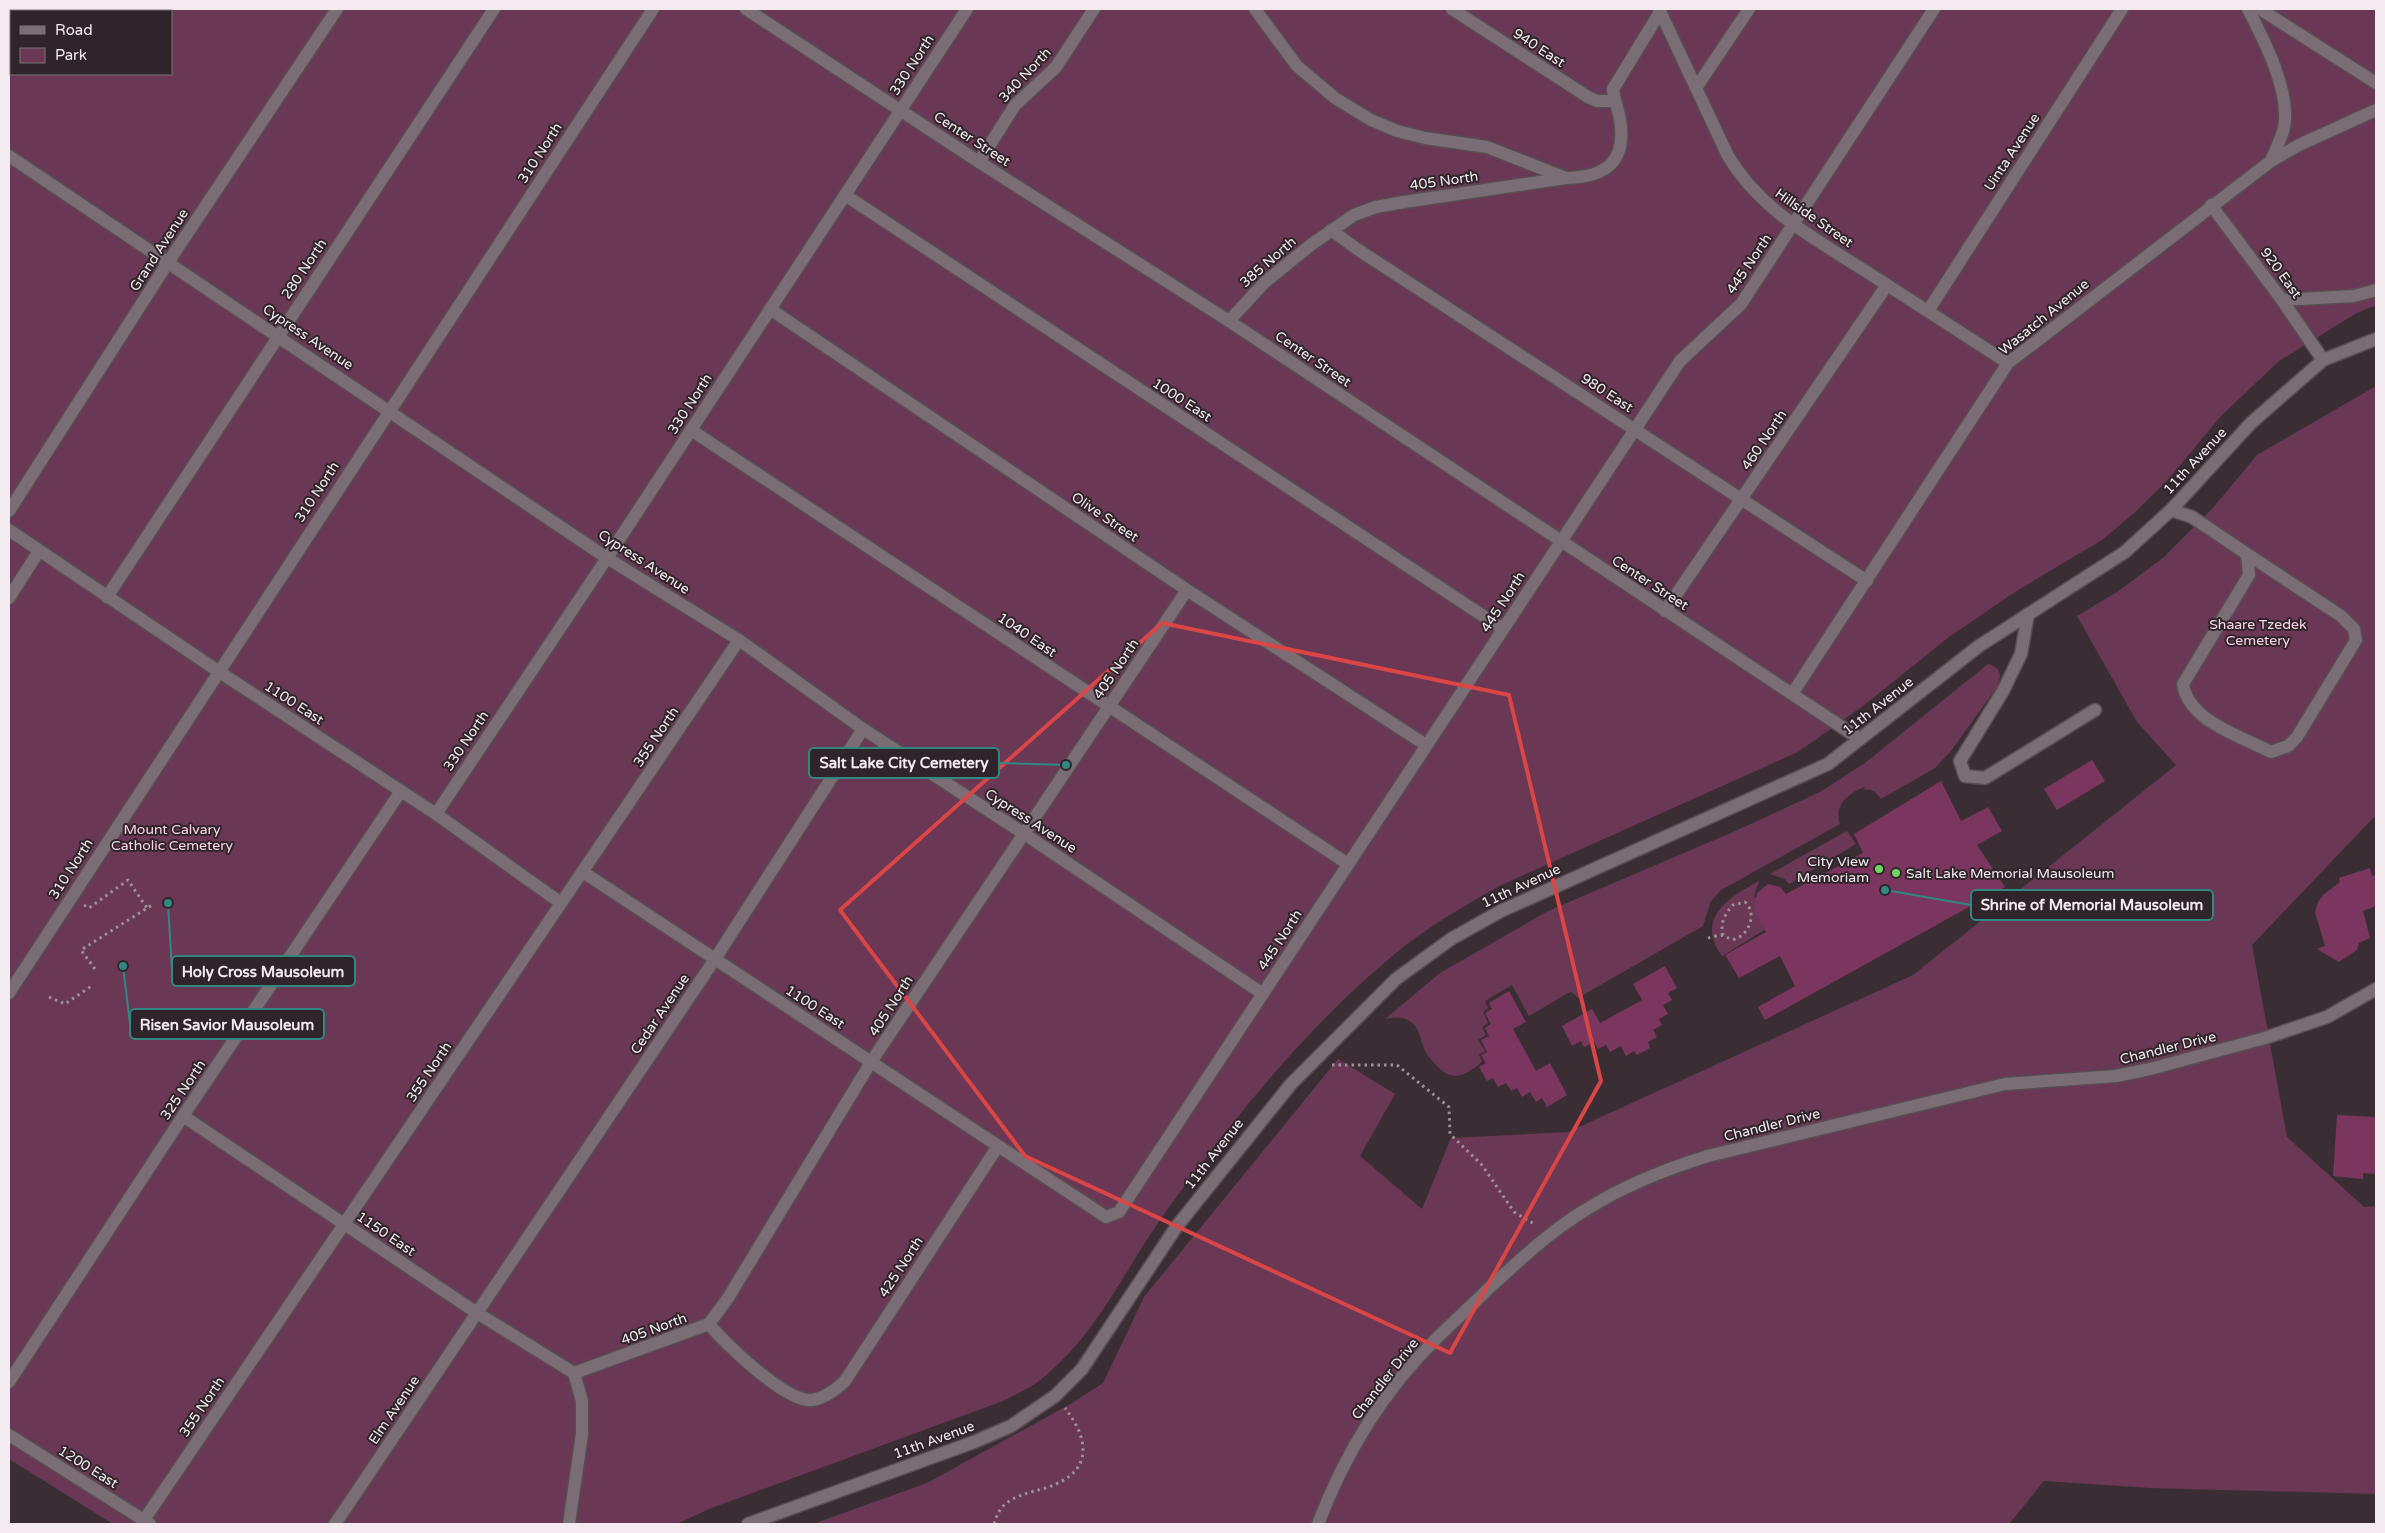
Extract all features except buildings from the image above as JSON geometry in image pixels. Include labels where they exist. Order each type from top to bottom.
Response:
[{"type":"street","name":"Grand Avenue","points":[[9,511],[167,264],[337,9]]},
{"type":"street","name":"280 North","points":[[108,597],[278,335],[494,9]]},
{"type":"street","name":"310 North","points":[[9,993],[653,9]]},
{"type":"street","name":"Center Street","points":[[746,9],[979,162],[1229,320],[1560,542],[1860,739]]},
{"type":"street","name":"330 North","points":[[436,814],[607,558],[967,9]]},
{"type":"street","name":"340 North","points":[[979,162],[1015,105],[1056,67],[1094,9]]},
{"type":"street","points":[[1255,9],[1297,66],[1335,98],[1371,120],[1397,131],[1425,138],[1488,147],[1566,178]]},
{"type":"street","name":"940 East","points":[[1452,9],[1588,97],[1597,101],[1614,101]]},
{"type":"street","points":[[1696,88],[1749,9]]},
{"type":"street","name":"445 North","points":[[1106,1217],[1119,1212],[1680,361],[1741,304],[1934,9]]},
{"type":"street","name":"Uinta Avenue","points":[[1928,311],[2122,9]]},
{"type":"street","points":[[2248,9],[2270,51],[2284,101],[2284,129],[2270,160]]},
{"type":"street","points":[[2260,9],[2376,83]]},
{"type":"street","points":[[1614,101],[1613,89],[1619,76],[1660,10]]},
{"type":"street","name":"Hillside Street","points":[[1660,10],[1741,178],[1773,210],[1793,224],[2008,363]]},
{"type":"street","name":"405 North","points":[[1331,230],[1354,215],[1376,207],[1566,178],[1586,178],[1605,169],[1616,160],[1622,132],[1614,101]]},
{"type":"street","name":"Wasatch Avenue","points":[[1792,694],[2008,363],[2270,160],[2299,144],[2376,110]]},
{"type":"street","name":"Cypress Avenue","points":[[9,156],[167,264],[278,335],[607,558],[739,640],[863,729],[1023,833],[1263,994]]},
{"type":"street","name":"1000 East","points":[[845,195],[1503,629]]},
{"type":"street","name":"920 East","points":[[2211,205],[2282,300],[2323,360]]},
{"type":"street","name":"385 North","points":[[1229,320],[1264,282],[1331,230]]},
{"type":"street","name":"980 East","points":[[1331,230],[1356,249],[1867,581]]},
{"type":"street","name":"460 North","points":[[1664,610],[1887,285]]},
{"type":"street","points":[[2282,300],[2354,296],[2376,290]]},
{"type":"street","name":"Olive Street","points":[[770,309],[1187,590],[1426,745]]},
{"type":"street","name":"11th Avenue","points":[[748,1524],[974,1442],[1011,1426],[1055,1396],[1082,1369],[1177,1226],[1255,1126],[1310,1065],[1396,979],[1451,939],[1501,911],[1828,764],[1979,646],[2125,552],[2170,510],[2251,423],[2323,360],[2376,339]]},
{"type":"street","name":"1040 East","points":[[691,430],[1348,864]]},
{"type":"street","points":[[2170,510],[2192,517],[2341,616],[2354,629],[2356,640],[2297,738],[2288,746],[2271,752],[2209,720],[2194,708],[2185,697],[2183,684],[2249,574],[2247,554]]},
{"type":"street","name":"1100 East","points":[[9,530],[218,672],[436,814],[561,903]]},
{"type":"street","points":[[9,598],[39,551]]},
{"type":"street","name":"405 North","points":[[574,1373],[709,1324],[728,1298],[871,1062],[1187,590]]},
{"type":"street","points":[[2028,614],[2021,654],[2003,691],[1960,761],[1965,776],[1985,778],[2095,710]]},
{"type":"street","name":"355 North","points":[[147,1522],[344,1224],[739,640]]},
{"type":"street","name":"Cedar Avenue","points":[[477,1313],[715,959],[863,729]]},
{"type":"street","name":"325 North","points":[[9,1382],[183,1116],[401,791]]},
{"type":"street","name":"1100 East","points":[[583,872],[1106,1217]]},
{"type":"street","name":"Chandler Drive","points":[[1318,1524],[1343,1466],[1361,1434],[1404,1374],[1434,1340],[1523,1257],[1587,1208],[1630,1184],[1669,1168],[1708,1156],[2005,1084],[2116,1076],[2150,1069],[2265,1038],[2327,1017],[2376,990]]},
{"type":"street","name":"1150 East","points":[[183,1116],[477,1313],[574,1373]]},
{"type":"street","name":"425 North","points":[[709,1324],[724,1342],[793,1397],[811,1400],[834,1392],[845,1381],[998,1146]]},
{"type":"street","name":"Elm Avenue","points":[[335,1524],[477,1313]]},
{"type":"street","points":[[569,1524],[582,1434],[582,1401],[574,1373]]},
{"type":"street","name":"1200 East","points":[[9,1435],[147,1522]]},
{"type":"path","points":[[70,898],[89,908],[128,880],[147,908]]},
{"type":"path","points":[[1708,938],[1723,935],[1731,939],[1737,938],[1745,932],[1752,912],[1745,902],[1733,905],[1726,913],[1721,927],[1723,935]]},
{"type":"path","points":[[95,969],[81,950],[152,906]]},
{"type":"path","points":[[48,997],[65,1004],[92,984]]},
{"type":"path","points":[[1310,1065],[1397,1065],[1449,1107],[1450,1134],[1482,1165],[1514,1212],[1552,1234]]},
{"type":"path","points":[[994,1524],[999,1510],[1007,1502],[1056,1484],[1078,1467],[1083,1456],[1080,1433],[1076,1423],[1055,1396]]},
{"type":"highlighted area","points":[[1162,623],[1509,695],[1601,1081],[1450,1353],[1025,1156],[840,910]]},
{"type":"green space","name":"Mount Calvary Catholic Cemetery","points":[[9,9],[2376,9],[2376,305],[2355,314],[2279,361],[2221,416],[2166,482],[2133,514],[2102,540],[2015,592],[1949,637],[1863,706],[1798,752],[1499,886],[1407,944],[1377,969],[1319,1024],[1266,1083],[1170,1206],[1093,1324],[1068,1354],[1039,1381],[1003,1401],[709,1509],[677,1524],[113,1524],[9,1459]]},
{"type":"green space","name":"Shaare Tzedek Cemetery","points":[[2376,386],[2376,815],[2252,945],[2287,1137],[2364,1207],[2376,1206],[2376,1494],[2150,1488],[2044,1481],[2009,1524],[813,1524],[927,1483],[1074,1402],[1103,1383],[1144,1297],[1338,1059],[1395,1094],[1360,1156],[1422,1209],[1451,1138],[1568,1132],[1913,975],[2176,765],[2137,722],[2077,616],[2117,592],[2163,558],[2212,509],[2257,455]]},
{"type":"green space","points":[[1988,664],[1996,667],[1999,672],[2000,679],[1997,687],[1951,751],[1935,768],[1881,799],[1872,790],[1864,790],[1865,787],[1854,792],[1841,805],[1838,817],[1840,824],[1721,890],[1711,901],[1703,926],[1578,998],[1572,992],[1568,993],[1529,1016],[1512,985],[1485,1001],[1488,1008],[1483,1012],[1488,1023],[1482,1027],[1486,1035],[1478,1040],[1485,1051],[1479,1055],[1482,1062],[1465,1074],[1454,1076],[1442,1071],[1424,1049],[1414,1024],[1402,1018],[1385,1019],[1440,973],[1548,911],[1733,832],[1820,792],[1865,763]]},
{"type":"green space","points":[[1847,831],[1856,844],[1789,884],[1785,879],[1770,874]]},
{"type":"green space","points":[[1759,881],[1754,896],[1759,902],[1769,927],[1722,956],[1715,943],[1712,930],[1714,920],[1719,910],[1727,902]]},
{"type":"place","name":"Salt Lake City Cemetery","points":[[1066,765]]},
{"type":"place","name":"City View Memoriam","points":[[1879,869]]},
{"type":"place","name":"Salt Lake Memorial Mausoleum","points":[[1896,873]]},
{"type":"place","name":"Shrine of Memorial Mausoleum","points":[[1885,890]]},
{"type":"place","name":"Holy Cross Mausoleum","points":[[168,903]]},
{"type":"place","name":"Risen Savior Mausoleum","points":[[123,966]]}]
